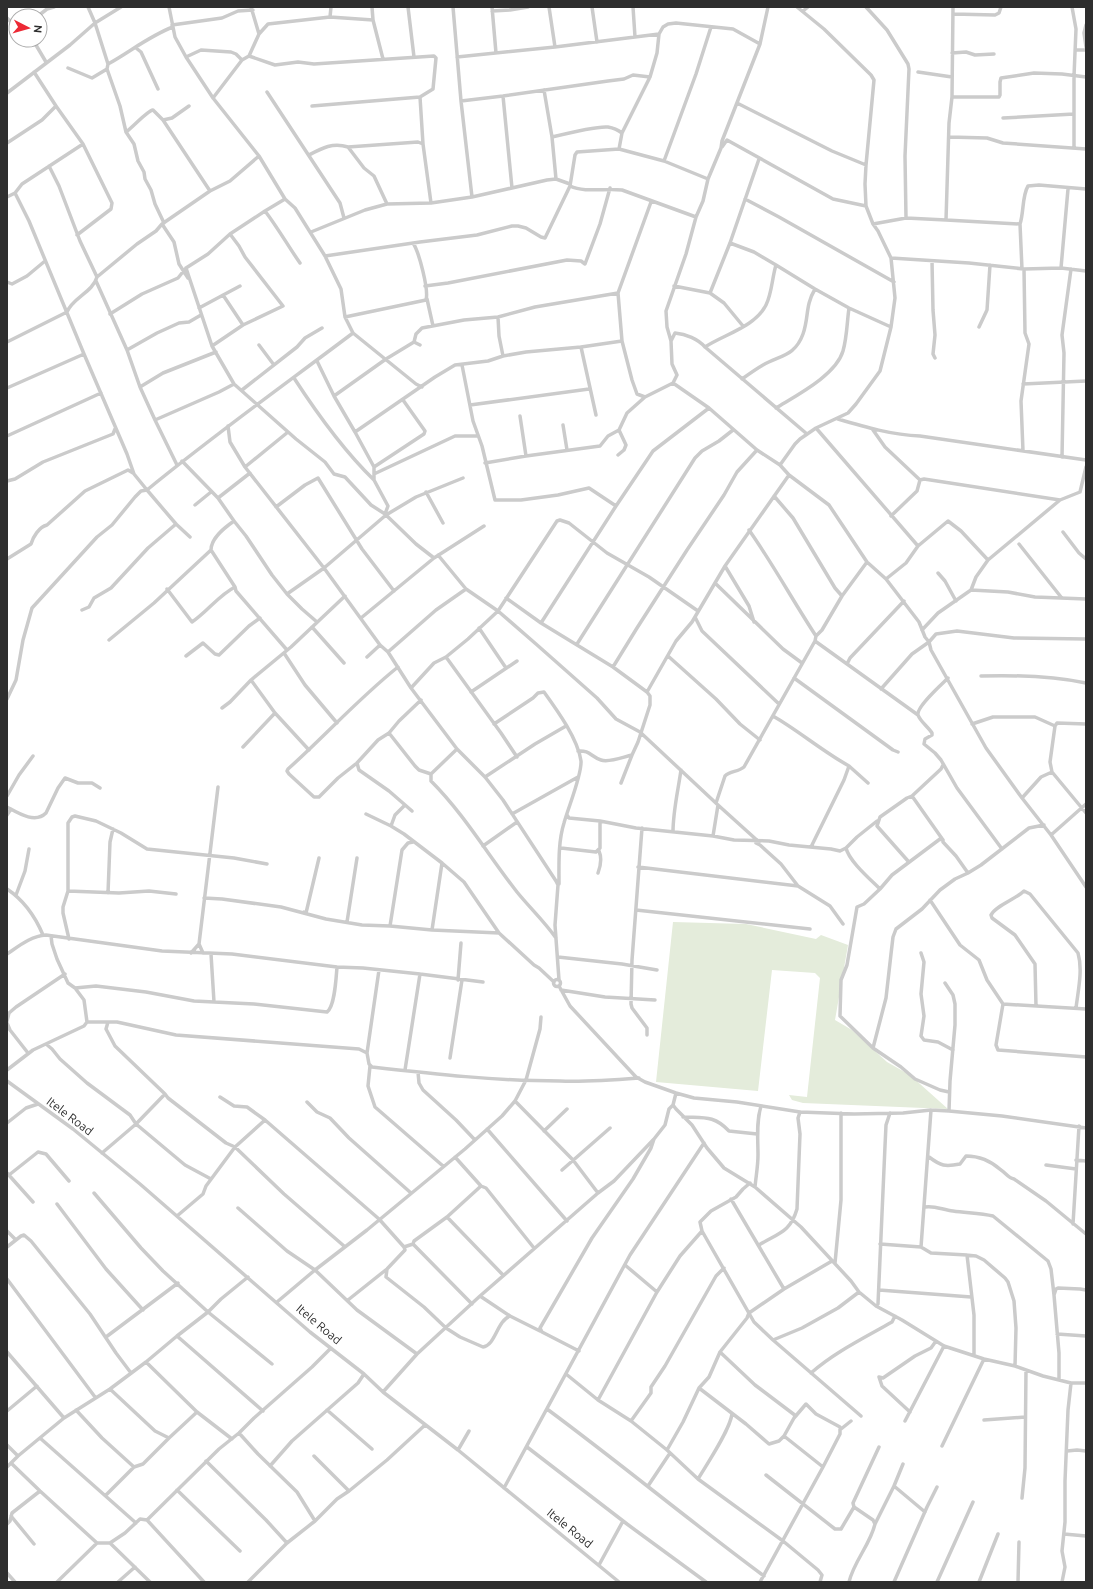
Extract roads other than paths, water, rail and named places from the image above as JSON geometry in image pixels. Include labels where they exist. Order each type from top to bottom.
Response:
[{"type":"street","points":[[88,7],[95,23],[120,106],[126,132],[134,144],[138,161],[144,172],[145,179],[151,190],[163,224],[174,242],[178,260],[183,272],[189,280]]},
{"type":"street","points":[[8,92],[95,23],[121,7]]},
{"type":"street","points":[[169,7],[175,37],[186,57],[200,76],[213,98],[259,156],[286,199],[295,208],[311,232],[325,256],[340,289],[345,317],[353,333],[416,384],[422,387]]},
{"type":"street","points":[[330,17],[331,7]]},
{"type":"street","points":[[372,7],[373,20],[383,59]]},
{"type":"street","points":[[408,7],[414,57]]},
{"type":"street","points":[[453,7],[461,101],[472,197]]},
{"type":"street","points":[[496,53],[492,9],[510,10],[528,7]]},
{"type":"street","points":[[549,7],[555,47]]},
{"type":"street","points":[[592,7],[597,42]]},
{"type":"street","points":[[633,7],[635,37]]},
{"type":"street","points":[[721,148],[722,141],[760,44],[768,7]]},
{"type":"street","points":[[780,465],[795,444],[807,434],[816,428],[848,414],[880,372],[894,310],[894,282],[891,258],[873,224],[866,206],[864,184],[874,80],[871,75],[835,39],[797,7]]},
{"type":"street","points":[[803,11],[808,7]]},
{"type":"street","points":[[866,7],[887,30],[910,69],[905,156],[906,218]]},
{"type":"street","points":[[946,220],[948,137],[952,98],[953,7]]},
{"type":"street","points":[[953,14],[995,15],[999,13],[1001,7]]},
{"type":"street","points":[[1072,7],[1076,29],[1074,76],[1074,148]]},
{"type":"street","points":[[68,68],[92,78],[146,40],[173,26],[222,18],[238,11],[252,9],[259,34]]},
{"type":"street","points":[[213,98],[242,60],[249,56],[259,34],[268,24],[330,17],[373,20]]},
{"type":"street","points":[[619,149],[622,134],[650,77],[657,53],[659,34],[663,27],[668,24],[733,29],[760,44]]},
{"type":"street","points":[[1086,25],[1084,33],[1086,47]]},
{"type":"street","points":[[664,160],[696,74],[711,27]]},
{"type":"street","points":[[457,57],[659,34]]},
{"type":"street","points":[[38,48],[46,62]]},
{"type":"street","points":[[136,48],[141,52],[158,89]]},
{"type":"street","points":[[186,57],[202,50],[231,52],[236,54],[242,60]]},
{"type":"street","points":[[1075,50],[1086,50]]},
{"type":"street","points":[[952,53],[966,52],[975,55],[994,54]]},
{"type":"street","points":[[249,56],[275,65],[298,62],[314,64],[434,56],[436,58],[434,87],[420,97],[312,106]]},
{"type":"street","points":[[34,72],[83,144],[110,197],[112,206],[111,209],[77,235]]},
{"type":"street","points":[[918,72],[952,78]]},
{"type":"street","points":[[952,98],[999,97],[1001,78],[1034,73],[1086,77]]},
{"type":"street","points":[[461,101],[624,79],[633,75],[650,77]]},
{"type":"street","points":[[544,90],[552,137],[556,179]]},
{"type":"street","points":[[267,92],[340,203],[344,218]]},
{"type":"street","points":[[503,96],[512,188]]},
{"type":"street","points":[[420,97],[423,144],[431,203]]},
{"type":"street","points":[[737,103],[832,151],[866,165]]},
{"type":"street","points":[[7,143],[42,120],[56,106]]},
{"type":"street","points":[[163,120],[172,118],[189,106]]},
{"type":"street","points":[[126,132],[153,110],[163,120],[210,191]]},
{"type":"street","points":[[1003,118],[1074,114]]},
{"type":"street","points":[[552,137],[565,133],[606,127],[616,129],[622,134]]},
{"type":"street","points":[[948,137],[987,138],[1003,143],[1086,149]]},
{"type":"street","points":[[485,463],[600,446],[608,436],[619,430],[627,413],[645,397],[673,383],[677,375],[672,364],[671,341],[667,327],[666,310],[686,254],[696,217],[704,201],[708,179],[721,148],[727,140],[833,199],[866,206]]},
{"type":"street","points":[[309,155],[331,145],[341,144],[348,147],[418,142],[423,144]]},
{"type":"street","points":[[7,197],[15,193],[22,184],[83,144]]},
{"type":"street","points":[[348,147],[364,168],[374,176],[387,204]]},
{"type":"street","points":[[325,256],[477,235],[518,226],[526,228],[545,238],[570,185],[577,152],[619,149],[664,160],[708,179]]},
{"type":"street","points":[[7,342],[67,312],[70,306],[96,279],[137,244],[210,191],[230,181],[259,156]]},
{"type":"street","points":[[710,293],[730,243],[759,159]]},
{"type":"street","points":[[49,166],[59,186],[77,235],[110,314],[127,350],[154,420],[177,465]]},
{"type":"street","points":[[311,232],[365,210],[387,204],[431,203],[472,197],[556,179],[583,189],[610,188],[622,190],[651,202],[696,217]]},
{"type":"street","points":[[1023,451],[1021,401],[1029,344],[1025,333],[1020,224],[1023,213],[1025,191],[1028,186],[1039,185],[1068,189],[1086,189]]},
{"type":"street","points":[[425,286],[567,260],[581,261],[585,264],[588,261],[610,188]]},
{"type":"street","points":[[1061,268],[1068,189]]},
{"type":"street","points":[[15,193],[29,221],[84,354],[128,454],[134,474]]},
{"type":"street","points":[[110,314],[142,294],[178,278],[186,268],[208,254],[230,234],[286,199]]},
{"type":"street","points":[[745,199],[780,217],[894,282]]},
{"type":"street","points":[[645,397],[639,396],[635,391],[622,341],[618,293],[651,202]]},
{"type":"street","points":[[265,211],[300,263]]},
{"type":"street","points":[[873,224],[906,218],[1020,224]]},
{"type":"street","points":[[212,346],[243,325],[283,306],[245,257],[230,234]]},
{"type":"street","points":[[413,243],[416,249],[425,286],[433,326]]},
{"type":"street","points":[[730,243],[754,252],[815,290],[891,327]]},
{"type":"street","points":[[891,258],[990,264],[1023,269],[1061,268],[1086,271]]},
{"type":"street","points":[[7,282],[12,284],[27,276],[45,261]]},
{"type":"street","points":[[932,261],[935,335],[933,354],[935,358]]},
{"type":"street","points":[[979,326],[987,310],[990,264]]},
{"type":"street","points":[[705,347],[758,316],[766,305],[776,265]]},
{"type":"street","points":[[186,268],[212,346],[234,384],[288,432],[325,462],[334,474],[345,477],[371,505],[385,514],[416,544],[436,556],[466,589],[498,611],[597,698],[616,719],[640,732],[759,842]]},
{"type":"street","points":[[1062,457],[1064,353],[1062,335],[1072,269]]},
{"type":"street","points":[[199,308],[240,286]]},
{"type":"street","points":[[674,286],[710,293],[724,303],[743,326]]},
{"type":"street","points":[[742,379],[764,365],[784,356],[798,346],[804,332],[809,299],[815,290]]},
{"type":"street","points":[[334,396],[386,359],[414,342],[416,334],[420,329],[464,320],[498,318],[535,307],[618,293]]},
{"type":"street","points":[[223,295],[243,325]]},
{"type":"street","points":[[345,317],[424,301],[427,299]]},
{"type":"street","points":[[776,408],[820,380],[838,361],[843,351],[850,308]]},
{"type":"street","points":[[127,350],[157,333],[179,323],[189,322],[201,315]]},
{"type":"street","points":[[498,318],[499,336],[503,356]]},
{"type":"street","points":[[242,390],[297,347],[305,338],[322,328]]},
{"type":"street","points":[[7,699],[16,680],[23,640],[32,608],[99,534],[112,525],[141,491],[147,490],[182,461],[353,333]]},
{"type":"street","points":[[671,341],[675,334],[687,335],[705,347],[807,434]]},
{"type":"street","points":[[355,432],[449,368],[526,352],[582,347],[622,341]]},
{"type":"street","points":[[414,342],[420,345]]},
{"type":"street","points":[[259,345],[274,365]]},
{"type":"street","points":[[582,347],[596,416]]},
{"type":"street","points":[[140,387],[163,373],[216,352]]},
{"type":"street","points":[[7,388],[84,354]]},
{"type":"street","points":[[317,361],[334,396],[374,467],[374,480]]},
{"type":"street","points":[[462,365],[474,427],[482,446],[495,500],[529,499],[558,495],[589,488],[616,506]]},
{"type":"street","points":[[294,378],[318,415],[354,460],[374,480],[388,506],[385,514]]},
{"type":"street","points":[[1023,384],[1086,381]]},
{"type":"street","points":[[673,383],[709,408],[757,450],[780,465],[789,475],[829,506],[867,562],[886,579],[919,622],[925,637],[929,642],[931,650],[986,748],[1022,798],[1051,834],[1086,887]]},
{"type":"street","points":[[154,420],[234,384]]},
{"type":"street","points":[[470,405],[590,389]]},
{"type":"street","points":[[7,436],[101,393]]},
{"type":"street","points":[[374,467],[424,434],[424,431],[403,400]]},
{"type":"street","points":[[541,623],[593,540],[653,451],[709,408]]},
{"type":"street","points":[[520,416],[526,456]]},
{"type":"street","points":[[838,419],[873,430],[902,435],[920,436],[1086,460]]},
{"type":"street","points":[[562,425],[567,450]]},
{"type":"street","points":[[228,426],[230,442],[250,473],[324,568],[380,645],[388,652],[411,688],[457,749],[485,777],[512,814],[558,885]]},
{"type":"street","points":[[470,436],[474,427]]},
{"type":"street","points":[[816,428],[918,546]]},
{"type":"street","points":[[7,481],[15,479],[43,462],[113,434],[115,429],[117,430]]},
{"type":"street","points":[[618,454],[624,450],[626,445],[619,430]]},
{"type":"street","points":[[577,644],[695,458],[702,451],[719,441],[733,430]]},
{"type":"street","points":[[873,430],[885,447],[920,480]]},
{"type":"street","points":[[246,467],[288,432]]},
{"type":"street","points":[[113,434],[123,444]]},
{"type":"street","points":[[374,474],[455,436],[478,436]]},
{"type":"street","points":[[613,667],[636,628],[724,495],[737,472],[757,450]]},
{"type":"street","points":[[182,461],[218,498],[287,594],[318,622]]},
{"type":"street","points":[[922,630],[938,613],[971,590],[976,577],[988,560],[1060,500],[1080,492],[1086,467]]},
{"type":"street","points":[[7,558],[31,544],[33,537],[42,526],[47,525],[85,491],[128,470],[134,474],[176,524],[190,537]]},
{"type":"street","points":[[218,498],[250,473]]},
{"type":"street","points":[[647,692],[676,641],[695,617],[725,566],[789,475]]},
{"type":"street","points":[[276,507],[305,485],[318,478],[362,549],[394,591]]},
{"type":"street","points":[[287,594],[324,568],[385,514],[416,496],[463,478]]},
{"type":"street","points":[[920,480],[924,479],[1060,500]]},
{"type":"street","points":[[891,516],[917,491],[920,480]]},
{"type":"street","points":[[195,505],[211,492]]},
{"type":"street","points":[[426,492],[443,523]]},
{"type":"street","points":[[774,496],[793,518],[835,588],[842,596]]},
{"type":"street","points":[[411,688],[434,664],[446,657],[498,611],[557,521],[560,520],[564,521],[593,540],[607,553],[649,577],[698,611]]},
{"type":"street","points":[[108,640],[154,603],[211,550],[212,542],[234,521]]},
{"type":"street","points":[[886,579],[906,563],[918,546],[948,521],[961,531],[988,560]]},
{"type":"street","points":[[82,610],[89,607],[94,598],[110,588],[148,548],[176,524]]},
{"type":"street","points":[[361,618],[436,556],[484,526]]},
{"type":"street","points":[[749,530],[765,553],[796,607],[816,636]]},
{"type":"street","points":[[1063,532],[1079,553],[1086,559]]},
{"type":"street","points":[[1019,544],[1061,597]]},
{"type":"street","points":[[211,550],[235,587],[236,591],[286,651],[305,685],[337,723]]},
{"type":"street","points":[[713,836],[717,804],[725,776],[741,770],[744,767],[815,641],[816,636],[822,630],[842,596],[867,562]]},
{"type":"street","points":[[725,566],[749,606],[754,622]]},
{"type":"street","points":[[938,573],[946,581],[956,601]]},
{"type":"street","points":[[715,583],[783,649],[802,663]]},
{"type":"street","points":[[167,590],[192,622],[235,587]]},
{"type":"street","points":[[388,652],[436,610],[466,589]]},
{"type":"street","points":[[971,590],[1008,592],[1035,597],[1086,599]]},
{"type":"street","points":[[222,708],[345,596]]},
{"type":"street","points":[[506,598],[541,623],[613,667],[647,692],[650,696],[650,705],[621,783]]},
{"type":"street","points":[[847,664],[850,658],[904,601]]},
{"type":"street","points":[[695,617],[702,631],[779,704]]},
{"type":"street","points":[[186,656],[203,643],[215,654],[220,655],[249,626],[260,618]]},
{"type":"street","points":[[312,627],[344,663]]},
{"type":"street","points":[[479,628],[506,668]]},
{"type":"street","points":[[881,689],[912,654],[929,642],[936,634],[957,631],[1014,638],[1086,639]]},
{"type":"street","points":[[815,641],[918,715],[932,733],[930,737],[924,739],[924,744],[935,753],[957,788],[1002,848]]},
{"type":"street","points":[[367,657],[380,645]]},
{"type":"street","points":[[668,656],[716,699],[730,716],[760,740]]},
{"type":"street","points":[[446,657],[517,757]]},
{"type":"street","points":[[472,692],[517,661]]},
{"type":"street","points":[[398,667],[378,683],[287,771],[299,785],[314,797],[319,797],[338,778],[357,763],[378,740],[389,733],[421,700]]},
{"type":"street","points":[[981,676],[1024,676],[1071,680],[1086,683]]},
{"type":"street","points":[[794,678],[892,750],[898,752]]},
{"type":"street","points":[[918,715],[919,710],[933,692],[948,678]]},
{"type":"street","points":[[251,680],[275,713],[309,750]]},
{"type":"street","points":[[494,724],[533,698],[538,693],[544,692],[566,726],[578,750],[581,761],[578,777],[564,823],[560,848],[555,925],[559,980],[561,983],[559,986]]},
{"type":"street","points":[[243,747],[275,713]]},
{"type":"street","points":[[773,716],[796,730],[824,751],[849,766],[868,783]]},
{"type":"street","points":[[972,724],[993,717],[1035,718],[1055,726]]},
{"type":"street","points":[[1086,724],[1057,723],[1055,726],[1050,762],[1052,772],[1086,813]]},
{"type":"street","points":[[485,777],[535,744],[566,726]]},
{"type":"street","points":[[389,733],[419,770],[431,774]]},
{"type":"street","points":[[457,749],[431,774],[431,782],[448,798],[517,892],[545,922],[556,939]]},
{"type":"street","points":[[578,750],[585,750],[600,760],[605,761],[632,755]]},
{"type":"street","points":[[7,796],[19,775],[33,756]]},
{"type":"street","points":[[357,763],[359,770],[389,791],[412,811]]},
{"type":"street","points":[[567,815],[569,818],[600,821],[642,828],[753,842],[769,841],[789,845],[831,848],[840,851],[846,848],[880,817],[912,796],[941,769],[943,765]]},
{"type":"street","points":[[811,847],[844,780],[849,766]]},
{"type":"street","points":[[673,832],[673,814],[678,798],[681,770]]},
{"type":"street","points":[[1022,798],[1041,777],[1052,772]]},
{"type":"street","points":[[512,814],[578,777]]},
{"type":"street","points":[[7,807],[19,814],[32,817],[43,816],[65,778],[80,783],[92,782],[100,788]]},
{"type":"street","points":[[203,953],[199,944],[218,787]]},
{"type":"street","points":[[912,796],[943,842],[956,856],[968,873]]},
{"type":"street","points":[[1051,834],[1086,804]]},
{"type":"street","points":[[391,826],[397,811],[405,805]]},
{"type":"street","points":[[7,815],[11,809]]},
{"type":"street","points":[[366,814],[391,826],[442,863],[464,882],[499,932],[554,982],[556,986],[559,986],[570,1006],[639,1078],[676,1093],[694,1098],[737,1102],[800,1112],[841,1114],[931,1110],[949,1111],[1002,1116],[1086,1128]]},
{"type":"street","points":[[69,940],[63,912],[68,891],[68,824],[70,818],[75,816],[96,821],[121,832],[147,849],[234,858],[267,864]]},
{"type":"street","points":[[878,820],[877,826],[908,861]]},
{"type":"street","points":[[598,873],[601,866],[599,851],[600,821]]},
{"type":"street","points":[[483,846],[517,822]]},
{"type":"street","points":[[873,1048],[886,998],[892,948],[896,929],[922,909],[954,879],[968,873],[1029,828],[1044,825]]},
{"type":"street","points":[[642,828],[638,868],[631,999],[632,1008],[648,1028],[647,1035]]},
{"type":"street","points":[[108,893],[110,842],[113,829]]},
{"type":"street","points":[[943,840],[940,839],[935,841],[908,861],[892,874],[887,882],[864,904],[857,907],[847,965],[841,980],[840,1016],[873,1048],[920,1081],[940,1090],[949,1092]]},
{"type":"street","points":[[390,926],[402,850],[408,843],[414,842]]},
{"type":"street","points":[[753,842],[760,845],[781,864],[798,886],[830,906],[843,924]]},
{"type":"street","points":[[560,848],[596,852],[599,851]]},
{"type":"street","points":[[846,848],[854,862],[879,888]]},
{"type":"street","points":[[16,895],[25,872],[29,849]]},
{"type":"street","points":[[204,898],[281,907],[306,913],[319,858]]},
{"type":"street","points":[[347,922],[357,858]]},
{"type":"street","points":[[432,930],[442,863]]},
{"type":"street","points":[[638,868],[798,886]]},
{"type":"street","points":[[7,890],[16,895],[33,913],[43,936]]},
{"type":"street","points":[[68,891],[108,893],[149,891],[176,894]]},
{"type":"street","points":[[1036,1006],[1035,964],[1015,935],[992,918],[991,915],[994,910],[1019,896],[1024,891],[1030,894],[1078,953],[1080,959],[1080,974],[1076,1008]]},
{"type":"street","points":[[930,900],[960,945],[979,960],[987,980],[1003,1004],[996,1045],[998,1050],[1086,1057]]},
{"type":"street","points":[[281,907],[326,919],[362,925],[432,930],[499,932]]},
{"type":"street","points":[[636,910],[810,929]]},
{"type":"street","points":[[7,1070],[28,1053],[84,1026],[86,1022],[84,1000],[75,988],[68,983],[52,944],[51,936]]},
{"type":"street","points":[[7,954],[35,937],[51,936],[69,940],[191,953],[232,954],[337,967],[420,974],[483,982]]},
{"type":"street","points":[[450,1058],[460,980],[461,943]]},
{"type":"street","points":[[191,953],[199,944]]},
{"type":"street","points":[[921,953],[924,962],[921,994],[924,1016],[921,1036],[924,1040],[938,1042],[953,1050]]},
{"type":"street","points":[[211,954],[214,1002]]},
{"type":"street","points":[[558,957],[657,970]]},
{"type":"street","points":[[75,988],[96,986],[118,988],[194,1001],[328,1012],[333,1000],[337,967]]},
{"type":"street","points":[[379,970],[367,1053],[370,1066],[368,1086],[375,1107],[443,1166]]},
{"type":"street","points":[[28,1053],[10,1030],[7,1022],[9,1013],[65,974]]},
{"type":"street","points":[[405,1070],[420,974]]},
{"type":"street","points":[[554,982],[559,980]]},
{"type":"street","points":[[945,984],[953,995],[955,1004],[949,1111]]},
{"type":"street","points":[[561,990],[605,997],[655,1000]]},
{"type":"street","points":[[1003,1004],[1086,1009]]},
{"type":"street","points":[[277,1302],[455,1157],[502,1116],[515,1101],[526,1080],[540,1029],[541,1017]]},
{"type":"street","points":[[86,1022],[108,1022],[139,1026],[176,1035],[359,1049],[367,1053]]},
{"type":"street","points":[[108,1022],[106,1029],[115,1046],[168,1098],[226,1143],[235,1147],[284,1194],[344,1246]]},
{"type":"street","points":[[46,1044],[60,1059],[91,1086],[130,1115],[136,1124],[185,1165],[211,1179]]},
{"type":"street","points":[[370,1066],[418,1072],[561,1082],[639,1078]]},
{"type":"street","points":[[418,1072],[419,1083],[424,1090],[475,1140]]},
{"type":"street","name":"Itele Road","points":[[7,1081],[102,1153],[248,1277],[310,1332],[364,1374],[383,1392],[458,1450],[619,1582]]},
{"type":"street","points":[[383,1392],[417,1354],[480,1296],[598,1193],[614,1181],[654,1139],[665,1125],[669,1109],[673,1105],[676,1093]]},
{"type":"street","points":[[102,1153],[136,1124],[165,1094]]},
{"type":"street","points":[[220,1097],[234,1106],[246,1107],[265,1120],[379,1219],[404,1247]]},
{"type":"street","points":[[515,1101],[573,1160],[598,1193]]},
{"type":"street","points":[[307,1102],[317,1112],[330,1118],[349,1138],[411,1193]]},
{"type":"street","points":[[7,1123],[26,1108],[38,1104]]},
{"type":"street","points":[[673,1105],[692,1125],[724,1168],[750,1183],[793,1221],[816,1243],[859,1292],[876,1306],[944,1346],[984,1359],[1015,1366],[1043,1376],[1071,1383],[1086,1383]]},
{"type":"street","points":[[755,1187],[758,1154],[757,1134],[761,1106]]},
{"type":"street","points":[[544,1131],[567,1109]]},
{"type":"street","points":[[922,1247],[931,1110]]},
{"type":"street","points":[[759,1245],[789,1227],[793,1221],[797,1209],[800,1134],[798,1118],[800,1112]]},
{"type":"street","points":[[876,1306],[878,1304],[879,1290],[884,1146],[886,1125],[890,1113]]},
{"type":"street","points":[[833,1262],[841,1200],[841,1114]]},
{"type":"street","points":[[683,1117],[707,1118],[720,1122],[729,1131],[757,1134]]},
{"type":"street","points":[[177,1216],[203,1194],[206,1186],[235,1147],[265,1120]]},
{"type":"street","points":[[1073,1224],[1079,1126]]},
{"type":"street","points":[[562,1170],[610,1128]]},
{"type":"street","points":[[487,1129],[567,1221]]},
{"type":"street","points":[[540,1331],[541,1325],[566,1280],[633,1179],[651,1148],[654,1139]]},
{"type":"street","points":[[504,1488],[625,1265],[704,1142]]},
{"type":"street","points":[[33,1202],[8,1174],[38,1152],[46,1154],[69,1181]]},
{"type":"street","points":[[929,1157],[941,1166],[952,1166],[960,1164],[966,1156],[978,1156],[1001,1169],[1010,1178],[1014,1179],[1046,1201],[1086,1234]]},
{"type":"street","points":[[455,1157],[481,1186],[486,1188],[534,1248]]},
{"type":"street","points":[[1076,1160],[1086,1161]]},
{"type":"street","points":[[1046,1165],[1076,1169]]},
{"type":"street","points":[[750,1183],[736,1197],[711,1210],[700,1222],[702,1231],[754,1322],[861,1416]]},
{"type":"street","points":[[404,1247],[413,1244],[414,1241],[447,1217],[481,1186]]},
{"type":"street","points":[[94,1193],[141,1248],[178,1284],[208,1312],[272,1364]]},
{"type":"street","points":[[731,1199],[784,1289]]},
{"type":"street","points":[[57,1204],[106,1269],[143,1310]]},
{"type":"street","points":[[925,1207],[930,1206],[953,1211],[982,1213],[993,1216],[1048,1261],[1051,1269],[1058,1334],[1059,1380]]},
{"type":"street","points":[[238,1208],[287,1251],[315,1270],[357,1310],[417,1354]]},
{"type":"street","points":[[447,1217],[503,1275]]},
{"type":"street","points":[[7,1231],[16,1240]]},
{"type":"street","points":[[598,1400],[657,1292],[680,1256],[702,1231]]},
{"type":"street","points":[[7,1248],[21,1236],[24,1236],[31,1241],[90,1314],[131,1373]]},
{"type":"street","points":[[413,1244],[472,1304]]},
{"type":"street","points":[[880,1244],[922,1247],[931,1253],[976,1256],[984,1260],[1005,1278],[1008,1282],[1014,1301],[1016,1328],[1015,1366]]},
{"type":"street","points":[[348,1300],[387,1269],[405,1250],[404,1247]]},
{"type":"street","points":[[963,1255],[967,1255],[975,1335],[974,1355]]},
{"type":"street","points":[[648,1486],[668,1452],[699,1388],[709,1377],[720,1352],[747,1318],[748,1313],[784,1289],[833,1262]]},
{"type":"street","points":[[625,1265],[657,1292]]},
{"type":"street","points":[[630,1421],[651,1393],[651,1387],[655,1379],[665,1366],[716,1276],[724,1268]]},
{"type":"street","points":[[387,1269],[386,1277],[424,1307],[446,1328],[460,1337],[486,1347],[502,1322],[510,1316]]},
{"type":"street","points":[[7,1467],[64,1418],[95,1397],[110,1389],[146,1362],[208,1312],[221,1299],[248,1277]]},
{"type":"street","points":[[7,1279],[95,1397]]},
{"type":"street","points":[[106,1337],[178,1284]]},
{"type":"street","points":[[1054,1295],[1056,1289],[1058,1288],[1086,1290]]},
{"type":"street","points":[[879,1290],[971,1297]]},
{"type":"street","points":[[773,1340],[802,1328],[838,1308],[859,1292]]},
{"type":"street","points":[[480,1296],[510,1316],[579,1351]]},
{"type":"street","points":[[811,1373],[825,1361],[892,1322],[895,1316]]},
{"type":"street","points":[[1058,1334],[1086,1336]]},
{"type":"street","points":[[177,1336],[263,1411]]},
{"type":"street","points":[[910,1412],[882,1386],[879,1377],[883,1378],[915,1356],[931,1348],[936,1342]]},
{"type":"street","points":[[905,1421],[944,1346]]},
{"type":"street","points":[[146,1520],[206,1461],[239,1433],[331,1348]]},
{"type":"street","points":[[7,1352],[64,1418]]},
{"type":"street","points":[[720,1352],[755,1385],[796,1416]]},
{"type":"street","points":[[942,1446],[984,1359]]},
{"type":"street","points":[[146,1362],[197,1412],[232,1438]]},
{"type":"street","points":[[1022,1498],[1025,1468],[1026,1370]]},
{"type":"street","points":[[270,1466],[292,1441],[360,1381],[364,1374]]},
{"type":"street","points":[[566,1374],[598,1400],[630,1421],[668,1452],[698,1480],[783,1541],[818,1570],[822,1575],[820,1582]]},
{"type":"street","points":[[1062,1582],[1066,1567],[1062,1550],[1064,1534],[1068,1410],[1071,1383]]},
{"type":"street","points":[[7,1412],[37,1386]]},
{"type":"street","points":[[699,1388],[769,1444],[779,1441],[784,1436],[796,1416],[806,1404],[816,1414],[840,1427],[841,1429]]},
{"type":"street","points":[[110,1389],[155,1431],[168,1438]]},
{"type":"street","points":[[547,1409],[648,1486],[763,1580],[823,1467],[841,1429],[851,1421]]},
{"type":"street","points":[[76,1410],[102,1438],[134,1468]]},
{"type":"street","points":[[327,1410],[372,1449]]},
{"type":"street","points":[[106,1495],[134,1468],[143,1464],[168,1438],[197,1412]]},
{"type":"street","points":[[698,1480],[732,1418],[732,1414]]},
{"type":"street","points":[[984,1420],[1025,1417]]},
{"type":"street","points":[[248,1582],[287,1543],[315,1520],[337,1499],[387,1460],[425,1425]]},
{"type":"street","points":[[458,1450],[469,1430]]},
{"type":"street","points":[[239,1433],[297,1492],[315,1520]]},
{"type":"street","points":[[784,1436],[823,1467]]},
{"type":"street","points":[[40,1438],[136,1523]]},
{"type":"street","points":[[7,1445],[18,1456]]},
{"type":"street","points":[[527,1447],[623,1521],[706,1582]]},
{"type":"street","points":[[766,1475],[838,1530],[841,1529],[854,1507],[853,1503],[879,1447]]},
{"type":"street","points":[[1067,1451],[1086,1451]]},
{"type":"street","points":[[314,1456],[349,1491]]},
{"type":"street","points":[[206,1461],[266,1520],[287,1543]]},
{"type":"street","points":[[11,1463],[97,1543],[110,1543],[125,1533],[140,1519],[146,1520],[204,1582]]},
{"type":"street","points":[[849,1582],[853,1568],[867,1544],[903,1464]]},
{"type":"street","points":[[894,1486],[925,1512]]},
{"type":"street","points":[[894,1582],[937,1487]]},
{"type":"street","points":[[177,1490],[240,1551]]},
{"type":"street","points":[[7,1524],[10,1521],[14,1511],[40,1491]]},
{"type":"street","points":[[936,1582],[973,1502]]},
{"type":"street","points":[[854,1507],[873,1520],[875,1524]]},
{"type":"street","points":[[11,1516],[34,1544]]},
{"type":"street","points":[[599,1565],[623,1521]]},
{"type":"street","points":[[979,1582],[998,1534]]},
{"type":"street","points":[[1064,1534],[1086,1536]]},
{"type":"street","points":[[1018,1582],[1019,1542]]},
{"type":"street","points":[[57,1582],[97,1543]]},
{"type":"street","points":[[110,1543],[150,1582]]},
{"type":"street","points":[[118,1582],[135,1567]]},
{"type":"street","points":[[7,1573],[15,1582]]}]
